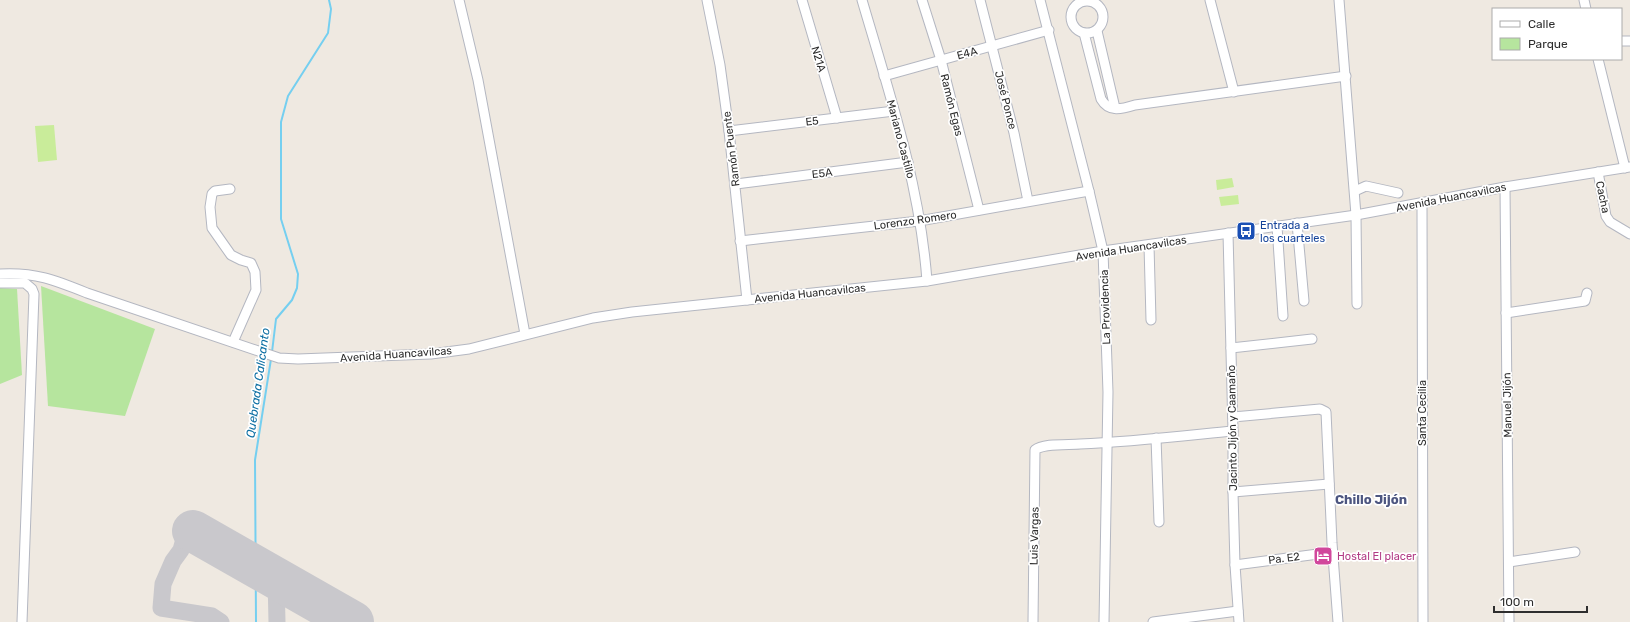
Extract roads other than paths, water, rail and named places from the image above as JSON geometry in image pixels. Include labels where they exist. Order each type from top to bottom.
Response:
[{"type":"street","points":[[458,0],[478,80],[525,334]]},
{"type":"street","name":"Ramón Puente","points":[[707,0],[720,66],[729,131],[736,184],[740,241],[747,300]]},
{"type":"street","name":"Mariano Castillo","points":[[862,0],[908,162],[919,221],[927,281]]},
{"type":"street","name":"Ramón Egas","points":[[922,0],[941,60],[979,210]]},
{"type":"street","name":"José Ponce","points":[[980,0],[1014,133],[1028,201]]},
{"type":"street","name":"La Providencia","points":[[1040,0],[1049,30],[1103,251],[1108,392],[1104,622]]},
{"type":"street","points":[[1089,0],[1100,7],[1104,20],[1102,26],[1097,31],[1084,33],[1079,31],[1072,21],[1073,10],[1076,2],[1089,0]]},
{"type":"street","points":[[1210,0],[1234,92]]},
{"type":"street","points":[[1339,0],[1355,191],[1357,304]]},
{"type":"street","name":"N21A","points":[[802,1],[837,118]]},
{"type":"street","name":"E4A","points":[[884,76],[1049,30]]},
{"type":"street","points":[[1097,31],[1115,108]]},
{"type":"street","points":[[1084,33],[1102,99],[1105,105],[1109,108],[1122,108],[1346,76]]},
{"type":"street","points":[[1598,60],[1628,167]]},
{"type":"street","name":"E5","points":[[729,131],[894,111]]},
{"type":"street","name":"E5A","points":[[736,184],[908,162]]},
{"type":"street","name":"Avenida Huancavilcas","points":[[0,274],[33,274],[58,281],[279,358],[326,358],[431,354],[469,349],[593,318],[632,312],[927,281],[1103,251],[1356,215],[1422,204],[1505,187],[1628,167]]},
{"type":"street","name":"Cacha","points":[[1598,172],[1606,216],[1610,222],[1630,234]]},
{"type":"street","points":[[1355,191],[1366,186],[1398,193]]},
{"type":"street","name":"Manuel Jijón","points":[[1505,187],[1509,622]]},
{"type":"street","points":[[230,189],[215,191],[212,194],[210,220],[212,228],[231,255],[249,262],[252,265],[256,280],[254,295],[233,342]]},
{"type":"street","name":"Lorenzo Romero","points":[[740,241],[919,221],[1089,190]]},
{"type":"street","name":"Santa Cecilia","points":[[1422,204],[1423,622]]},
{"type":"street","points":[[1297,223],[1304,301]]},
{"type":"street","points":[[1277,226],[1283,316]]},
{"type":"street","name":"Jacinto Jijón y Caamaño","points":[[1228,233],[1235,565],[1239,622]]},
{"type":"street","points":[[1149,245],[1151,320]]},
{"type":"street","points":[[0,283],[25,283],[32,289],[34,294],[22,622]]},
{"type":"street","points":[[1506,313],[1585,301],[1587,293]]},
{"type":"street","points":[[1231,348],[1312,340]]},
{"type":"street","points":[[1233,417],[1324,410],[1326,412],[1338,622]]},
{"type":"street","points":[[1107,443],[1233,431]]},
{"type":"street","points":[[1156,438],[1159,522]]},
{"type":"street","name":"Luis Vargas","points":[[1032,622],[1035,450],[1047,446],[1107,443]]},
{"type":"street","points":[[1233,492],[1329,484]]},
{"type":"street","name":"Pa. E2","points":[[1235,565],[1333,552]]},
{"type":"street","points":[[1509,562],[1574,552]]},
{"type":"street","points":[[1154,622],[1175,621],[1238,611]]},
{"type":"waterway","name":"Quebrada Calicanto","points":[[272,352],[276,319],[292,300],[297,288],[298,274],[281,219],[281,122],[288,96],[328,33],[331,9],[329,0]]},
{"type":"waterway","name":"Quebrada Calicanto","points":[[256,622],[255,460],[271,359]]},
{"type":"place","name":"Entrada a los cuarteles","points":[[1246,231]]},
{"type":"place","name":"Hostal El placer","points":[[1323,556]]},
{"type":"district","name":"Chillo Jijón","points":[[1371,499]]}]
